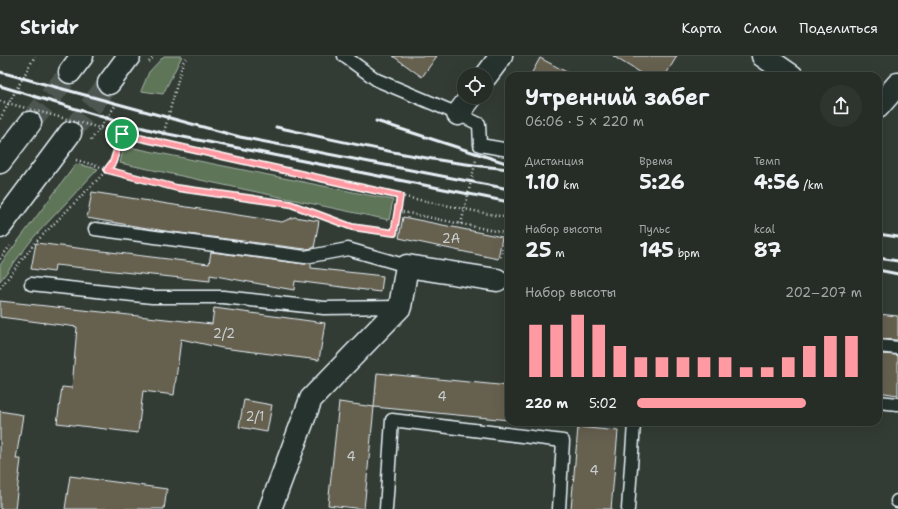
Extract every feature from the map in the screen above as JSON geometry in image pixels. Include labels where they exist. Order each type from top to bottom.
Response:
[{"type":"street","points":[[108,83],[129,56]]},
{"type":"street","points":[[492,68],[501,56]]},
{"type":"street","points":[[763,56],[786,72]]},
{"type":"street","points":[[882,102],[898,84]]},
{"type":"street","points":[[0,162],[30,123]]},
{"type":"street","points":[[0,227],[70,133]]},
{"type":"street","points":[[270,509],[311,399],[400,307],[407,266],[502,276]]},
{"type":"lane","points":[[344,56],[377,80],[464,105],[478,124],[480,145],[505,149]]},
{"type":"lane","points":[[95,229],[304,256],[348,249],[407,266]]},
{"type":"lane","points":[[31,284],[152,297],[223,298],[324,308],[400,307]]},
{"type":"lane","points":[[882,346],[898,348]]},
{"type":"lane","points":[[882,402],[898,404]]},
{"type":"lane","points":[[386,509],[392,420],[563,441],[559,509]]},
{"type":"lane","points":[[628,509],[634,426]]},
{"type":"path","points":[[0,119],[35,56]]},
{"type":"path","points":[[161,143],[183,62],[188,56]]},
{"type":"path","points":[[0,101],[161,143],[400,196],[505,217]]},
{"type":"path","points":[[0,288],[35,243],[107,170],[113,162],[122,134]]},
{"type":"path","points":[[76,160],[107,170],[177,188],[290,204],[352,227],[394,233],[400,196]]},
{"type":"path","points":[[462,224],[475,166]]},
{"type":"path","points":[[398,211],[505,233],[502,276]]},
{"type":"green space","points":[[164,56],[182,56],[163,94],[141,91],[149,72]]},
{"type":"green space","points":[[124,146],[393,200],[389,220],[120,163]]},
{"type":"green space","points":[[76,164],[98,169],[34,237],[0,281],[0,265]]},
{"type":"building","points":[[393,56],[437,56],[422,77]]},
{"type":"building","points":[[613,56],[677,56],[667,72],[639,72]]},
{"type":"building","points":[[540,58],[566,72],[532,72]]},
{"type":"building","points":[[92,192],[282,222],[294,217],[319,221],[314,248],[305,249],[165,231],[87,218]]},
{"type":"building","points":[[403,217],[502,237],[498,259],[399,238]]},
{"type":"building","points":[[36,243],[209,264],[211,252],[304,264],[311,263],[311,268],[383,276],[381,292],[295,281],[294,290],[210,275],[210,281],[55,265],[54,272],[31,269]]},
{"type":"building","points":[[0,301],[212,324],[214,308],[325,323],[319,360],[222,348],[181,339],[174,395],[143,391],[138,433],[57,423],[62,387],[72,388],[77,327],[0,317]]},
{"type":"building","points":[[882,314],[898,316],[898,340],[882,339]]},
{"type":"building","points":[[882,354],[898,355],[898,395],[882,393]]},
{"type":"building","points":[[377,373],[505,386],[505,420],[374,407]]},
{"type":"building","points":[[244,400],[272,405],[267,432],[239,427]]},
{"type":"building","points":[[339,402],[374,407],[364,509],[328,505]]},
{"type":"building","points":[[0,411],[23,415],[16,459],[21,459],[15,509],[0,509]]},
{"type":"building","points":[[578,427],[618,431],[611,509],[571,509]]},
{"type":"building","points":[[70,476],[167,489],[164,509],[65,509]]},
{"type":"tunnel","points":[[30,123],[70,72]]},
{"type":"tunnel","points":[[70,133],[109,83]]},
{"type":"railway","points":[[0,72],[240,137],[505,188]]},
{"type":"railway","points":[[0,86],[116,121],[163,133],[505,201]]},
{"type":"railway","points":[[376,121],[505,163]]},
{"type":"railway","points":[[276,127],[421,157],[505,169]]},
{"type":"railway","points":[[882,235],[898,237]]},
{"type":"railway","points":[[882,259],[898,261]]},
{"type":"railway","points":[[882,271],[898,274]]},
{"type":"route","points":[[122,134],[400,196],[394,233],[352,227],[290,204],[177,188],[107,170],[113,162],[122,134]]}]
